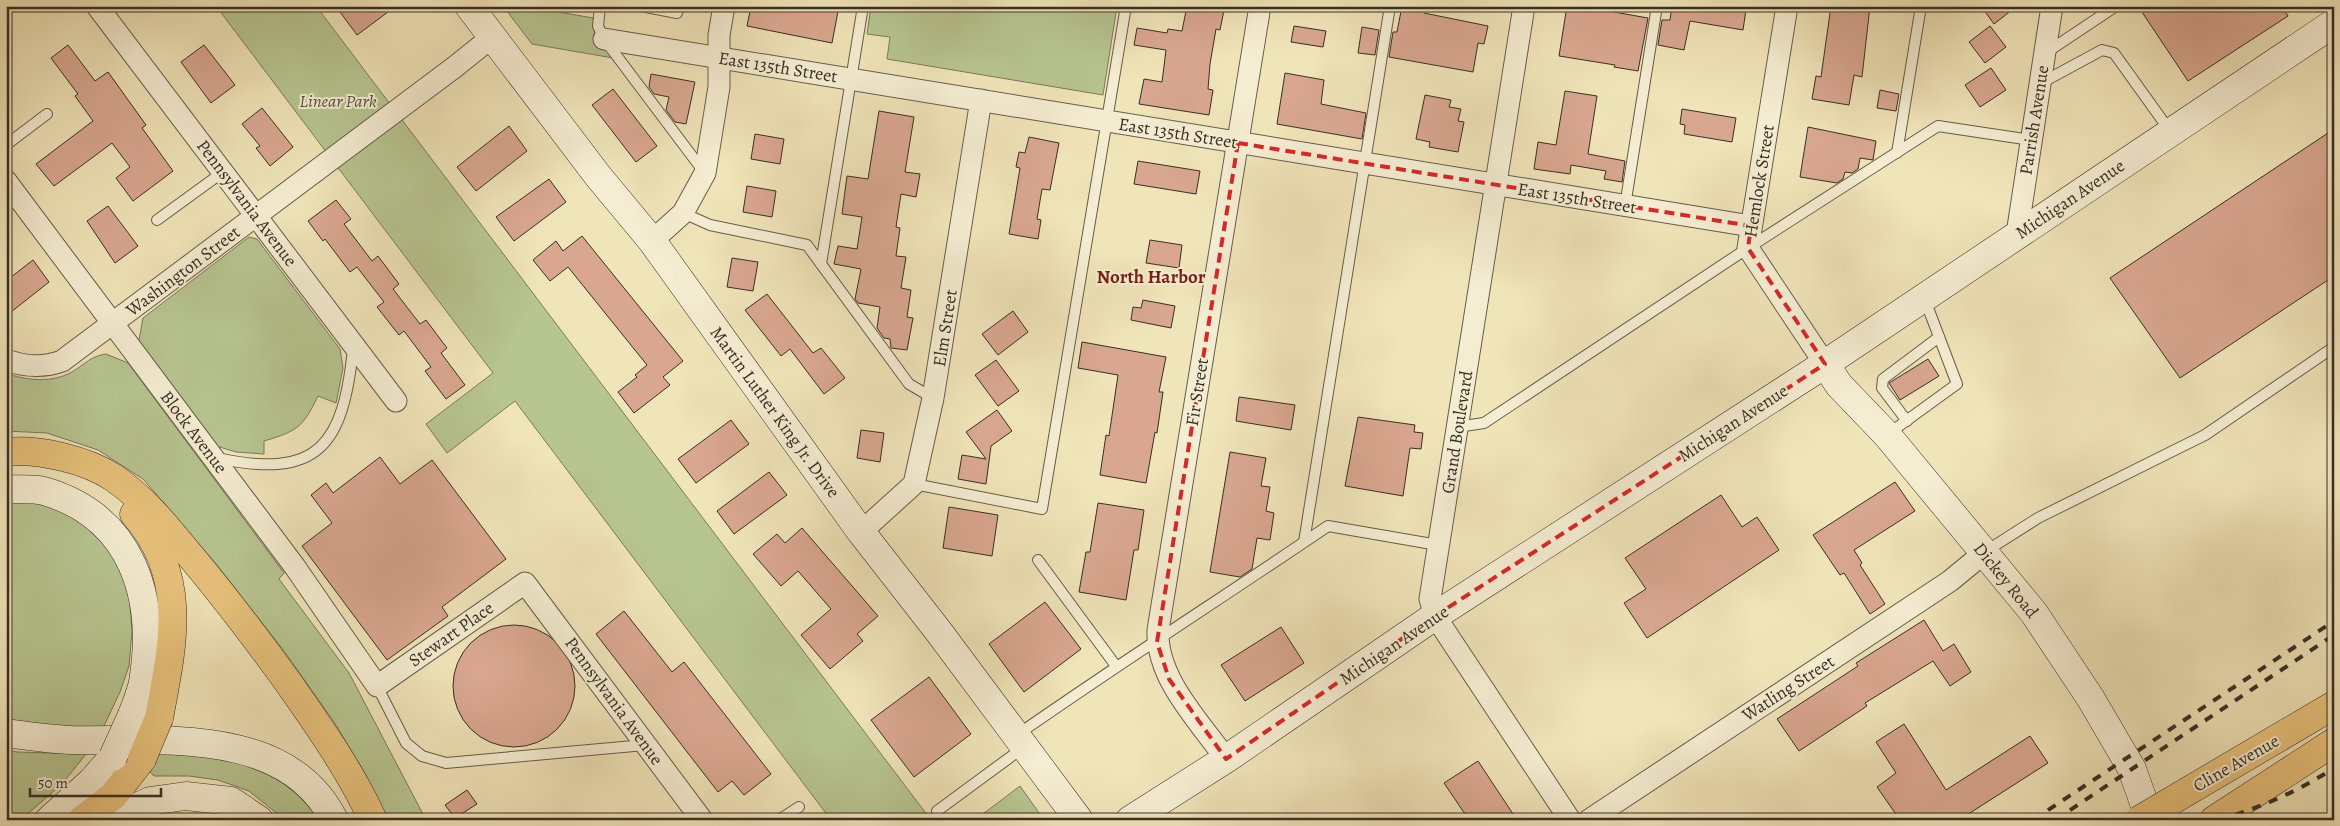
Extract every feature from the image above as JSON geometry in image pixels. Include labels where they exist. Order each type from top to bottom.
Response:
[{"type":"highway","points":[[6,452],[21,450],[61,455],[112,477],[142,499],[222,593],[311,716],[359,789],[374,820]]},
{"type":"highway","points":[[61,455],[123,500],[143,523],[163,556],[173,605],[172,652],[159,718],[142,759],[113,796],[82,820]]},
{"type":"highway","name":"Cline Avenue","points":[[2139,820],[2334,705]]},
{"type":"highway","name":"Cline Avenue","points":[[2214,820],[2334,742]]},
{"type":"main road","name":"Martin Luther King Jr. Drive","points":[[469,6],[598,176],[652,241],[861,532],[1079,820]]},
{"type":"main road","name":"Michigan Avenue","points":[[1130,820],[1226,759],[1435,616],[1825,364],[2334,23]]},
{"type":"main road","name":"Dickey Road","points":[[1825,364],[1839,385],[1897,428],[1984,553],[2034,613],[2091,698],[2132,769],[2150,820]]},
{"type":"main road","points":[[6,489],[43,490],[80,506],[110,528],[131,558],[143,594],[147,648],[143,684],[132,715],[113,757],[92,781],[49,820]]},
{"type":"main road","points":[[6,733],[70,740],[196,741],[223,744],[248,751],[292,773],[310,788],[329,810],[334,820]]},
{"type":"main road","points":[[110,820],[150,801],[186,796],[231,801],[259,820]]},
{"type":"street","name":"Pennsylvania Avenue","points":[[97,6],[396,401]]},
{"type":"street","points":[[652,241],[684,213],[705,173],[719,87],[720,35],[724,6]]},
{"type":"street","name":"Fir Street","points":[[1226,759],[1169,679],[1162,664],[1157,642],[1260,6]]},
{"type":"street","name":"Grand Boulevard","points":[[1524,6],[1430,599],[1435,616],[1570,820]]},
{"type":"street","name":"Hemlock Street","points":[[1787,6],[1748,248],[1825,364]]},
{"type":"street","name":"Parrish Avenue","points":[[2017,234],[2052,6]]},
{"type":"street","name":"Washington Street","points":[[6,360],[27,366],[50,365],[62,360],[114,323],[492,37]]},
{"type":"street","name":"East 135th Street","points":[[604,39],[1751,226]]},
{"type":"street","name":"Elm Street","points":[[914,484],[933,398],[982,100]]},
{"type":"street","name":"Block Avenue","points":[[6,181],[214,458],[294,567],[377,686]]},
{"type":"street","points":[[861,532],[914,484]]},
{"type":"street","name":"Watling Street","points":[[1589,820],[1950,581],[1984,553]]},
{"type":"street","name":"Pennsylvania Avenue","points":[[525,583],[702,820]]},
{"type":"street","name":"Stewart Place","points":[[377,686],[525,583]]},
{"type":"street","points":[[2160,820],[2334,705]]},
{"type":"lane","points":[[600,6],[598,26],[604,39],[705,173]]},
{"type":"lane","points":[[640,6],[677,13],[678,6]]},
{"type":"lane","points":[[821,264],[863,6]]},
{"type":"lane","points":[[914,484],[1042,509],[1109,122],[1126,6]]},
{"type":"lane","points":[[1304,542],[1390,6]]},
{"type":"lane","points":[[1625,206],[1657,6]]},
{"type":"lane","points":[[1897,153],[1921,6]]},
{"type":"lane","points":[[2044,54],[2116,6]]},
{"type":"lane","points":[[2039,84],[2102,50],[2114,53],[2170,132]]},
{"type":"lane","points":[[6,145],[47,114]]},
{"type":"lane","points":[[1457,427],[1484,423],[1748,248],[1938,126],[2030,140]]},
{"type":"lane","points":[[157,220],[223,172]]},
{"type":"lane","points":[[684,213],[710,225],[807,244],[909,384],[933,398]]},
{"type":"lane","points":[[1924,297],[1957,384],[1897,428],[1882,388],[1883,379],[1887,374],[1939,337]]},
{"type":"lane","points":[[214,458],[267,465],[290,463],[311,456],[324,445],[344,408],[349,388],[354,345]]},
{"type":"lane","points":[[1984,553],[2038,518],[2205,435],[2334,347]]},
{"type":"lane","points":[[937,811],[1021,741],[1116,666],[1157,642],[1328,526],[1438,546]]},
{"type":"lane","points":[[1038,560],[1116,666]]},
{"type":"lane","points":[[377,686],[406,744],[422,756],[446,763],[646,744]]},
{"type":"lane","points":[[779,820],[799,807]]},
{"type":"highlighted area","points":[[1238,143],[1751,226],[1748,248],[1825,364],[1435,616],[1226,759],[1169,679],[1157,642]]},
{"type":"green space","name":"Linear Park","points":[[216,6],[316,6],[931,820],[831,820],[515,401],[447,453],[426,424],[493,373]]},
{"type":"green space","points":[[503,6],[524,6],[593,18],[596,30],[613,58],[532,44]]},
{"type":"green space","points":[[871,6],[1117,6],[1103,95],[887,59],[890,37],[867,34]]},
{"type":"green space","points":[[249,237],[257,239],[340,349],[343,368],[336,403],[318,396],[308,415],[292,431],[264,441],[264,454],[236,452],[216,446],[140,349],[139,340],[143,318]]},
{"type":"green space","points":[[106,354],[128,363],[284,573],[279,579],[349,673],[426,820],[385,820],[366,775],[334,722],[284,651],[217,565],[143,479],[98,450],[47,433],[6,431],[6,373],[22,378],[39,380],[56,378],[72,372],[92,358]]},
{"type":"green space","points":[[6,498],[42,501],[76,514],[119,559],[129,593],[132,631],[129,666],[120,692],[103,728],[6,726]]},
{"type":"green space","points":[[6,749],[17,752],[86,754],[62,784],[24,817],[20,820],[6,820]]},
{"type":"green space","points":[[160,752],[218,754],[246,762],[288,787],[310,808],[318,820],[285,820],[249,791],[218,780],[189,776],[154,776],[150,772]]},
{"type":"green space","points":[[1020,786],[1044,820],[975,820]]},
{"type":"building","points":[[348,6],[396,6],[357,35],[340,12]]},
{"type":"building","points":[[751,6],[839,6],[832,43],[747,26]]},
{"type":"building","points":[[1187,6],[1205,6],[1224,10],[1220,30],[1216,29],[1210,64],[1208,89],[1213,90],[1209,115],[1139,104],[1144,79],[1162,82],[1166,50],[1134,45],[1137,28],[1167,33],[1168,29],[1182,31]]},
{"type":"building","points":[[1402,6],[1424,11],[1424,13],[1488,26],[1484,44],[1478,43],[1473,72],[1389,57],[1393,32],[1397,32]]},
{"type":"building","points":[[1567,6],[1615,6],[1614,12],[1648,18],[1638,71],[1614,67],[1615,65],[1559,56]]},
{"type":"building","points":[[1672,6],[1722,6],[1746,10],[1743,30],[1690,21],[1684,50],[1658,45],[1662,20],[1670,20]]},
{"type":"building","points":[[1831,6],[1870,6],[1862,77],[1854,75],[1849,105],[1812,99],[1816,76],[1821,77]]},
{"type":"building","points":[[1981,6],[2017,6],[1994,24]]},
{"type":"building","points":[[2138,6],[2282,6],[2288,16],[2188,81]]},
{"type":"building","points":[[1294,26],[1326,31],[1323,47],[1291,42]]},
{"type":"building","points":[[1990,26],[2006,47],[1985,63],[1969,42]]},
{"type":"building","points":[[1362,27],[1379,30],[1375,55],[1358,53]]},
{"type":"building","points":[[68,45],[95,81],[108,72],[146,125],[142,128],[173,171],[133,201],[116,178],[130,167],[112,143],[54,186],[36,164],[93,121],[75,96],[78,94],[51,58]]},
{"type":"building","points":[[204,45],[235,85],[211,103],[181,62]]},
{"type":"building","points":[[1991,68],[2006,90],[1980,107],[1965,85]]},
{"type":"building","points":[[1285,73],[1324,80],[1321,104],[1366,113],[1362,139],[1277,124]]},
{"type":"building","points":[[651,74],[695,82],[686,124],[675,122],[666,110],[669,97],[654,94],[649,87]]},
{"type":"building","points":[[613,89],[657,146],[636,162],[592,105]]},
{"type":"building","points":[[1880,90],[1899,94],[1896,111],[1877,108]]},
{"type":"building","points":[[1565,91],[1597,96],[1588,154],[1625,161],[1622,182],[1604,179],[1606,171],[1571,165],[1570,174],[1534,169],[1538,142],[1556,145]]},
{"type":"building","points":[[1425,95],[1451,100],[1449,107],[1461,109],[1458,121],[1464,122],[1458,152],[1429,147],[1430,142],[1416,139]]},
{"type":"building","points":[[262,108],[293,147],[270,166],[256,148],[260,146],[242,124]]},
{"type":"building","points":[[1682,109],[1736,118],[1732,142],[1684,134],[1685,125],[1680,124]]},
{"type":"building","points":[[879,111],[914,117],[905,172],[920,174],[916,197],[901,194],[896,227],[900,228],[896,256],[906,257],[901,288],[911,290],[907,317],[913,318],[907,350],[891,348],[890,339],[884,338],[877,328],[880,307],[858,303],[855,299],[861,269],[834,264],[838,246],[857,249],[862,217],[842,214],[847,176],[868,179]]},
{"type":"building","points":[[509,126],[527,151],[476,191],[457,167]]},
{"type":"building","points":[[1808,127],[1876,141],[1873,160],[1860,158],[1858,169],[1852,173],[1845,172],[1843,179],[1837,183],[1800,177]]},
{"type":"building","points":[[2334,129],[2334,276],[2180,378],[2110,278]]},
{"type":"building","points":[[755,134],[784,139],[780,164],[751,159]]},
{"type":"building","points":[[1029,137],[1059,143],[1050,190],[1042,189],[1037,219],[1041,220],[1038,239],[1009,234],[1020,168],[1016,167],[1019,152],[1025,153]]},
{"type":"building","points":[[1138,161],[1200,171],[1196,194],[1134,184]]},
{"type":"building","points":[[549,179],[566,202],[514,241],[496,217]]},
{"type":"building","points":[[747,186],[776,191],[772,217],[743,212]]},
{"type":"building","points":[[336,200],[351,219],[344,224],[372,261],[378,256],[399,284],[393,289],[420,324],[426,320],[447,348],[441,353],[465,385],[446,399],[425,371],[431,367],[404,331],[399,335],[377,307],[384,302],[357,267],[350,272],[325,239],[323,241],[308,221]]},
{"type":"building","points":[[108,206],[138,246],[115,263],[87,221]]},
{"type":"building","points":[[582,236],[683,361],[663,377],[670,385],[634,413],[618,392],[637,377],[635,375],[647,365],[568,267],[550,281],[533,260],[556,241],[563,251]]},
{"type":"building","points":[[1150,240],[1182,245],[1179,268],[1146,263]]},
{"type":"building","points":[[732,258],[758,262],[753,291],[727,287]]},
{"type":"building","points":[[33,260],[49,282],[6,316],[6,281]]},
{"type":"building","points":[[767,294],[813,353],[821,348],[845,378],[824,394],[790,349],[781,356],[745,310]]},
{"type":"building","points":[[1143,300],[1175,306],[1171,328],[1131,320],[1133,307],[1141,308]]},
{"type":"building","points":[[1013,311],[1028,332],[998,355],[982,334]]},
{"type":"building","points":[[1082,342],[1166,357],[1159,392],[1163,392],[1157,433],[1155,432],[1146,483],[1100,475],[1106,435],[1109,436],[1118,375],[1078,368]]},
{"type":"building","points":[[1928,359],[1939,376],[1900,400],[1889,383]]},
{"type":"building","points":[[996,360],[1019,391],[998,406],[975,375]]},
{"type":"building","points":[[1239,397],[1295,405],[1291,430],[1236,421]]},
{"type":"building","points":[[997,410],[1012,431],[991,446],[986,484],[958,479],[962,455],[986,459],[966,432]]},
{"type":"building","points":[[1358,417],[1415,425],[1414,432],[1423,433],[1421,449],[1410,448],[1403,496],[1345,486]]},
{"type":"building","points":[[731,420],[749,444],[696,483],[678,459]]},
{"type":"building","points":[[861,430],[884,433],[880,462],[857,458]]},
{"type":"building","points":[[1230,452],[1266,458],[1261,486],[1270,487],[1266,511],[1274,513],[1270,540],[1257,538],[1252,569],[1240,577],[1210,572]]},
{"type":"building","points":[[380,457],[400,484],[432,460],[506,559],[442,607],[448,616],[387,660],[302,546],[332,523],[311,495],[326,483],[333,493]]},
{"type":"building","points":[[769,472],[787,495],[734,534],[717,511]]},
{"type":"building","points":[[1895,482],[1915,511],[1854,550],[1862,563],[1860,565],[1885,604],[1870,614],[1844,573],[1840,575],[1813,535]]},
{"type":"building","points":[[1721,495],[1742,527],[1757,517],[1779,550],[1647,638],[1624,603],[1646,589],[1625,558]]},
{"type":"building","points":[[1098,503],[1144,510],[1138,550],[1134,550],[1126,600],[1079,592],[1086,552],[1090,552]]},
{"type":"building","points":[[949,507],[998,515],[992,556],[943,548]]},
{"type":"building","points":[[802,528],[878,616],[857,634],[863,641],[830,669],[801,635],[831,609],[798,571],[781,586],[753,554],[777,534],[785,543]]},
{"type":"building","points":[[1045,602],[1081,649],[1024,692],[989,644]]},
{"type":"building","points":[[624,611],[672,672],[684,662],[771,774],[744,795],[732,781],[718,792],[596,634]]},
{"type":"building","points":[[1924,620],[1943,651],[1954,644],[1971,672],[1950,686],[1933,661],[1865,703],[1867,706],[1799,751],[1777,719],[1858,666],[1856,663]]},
{"type":"building","points":[[514,625],[537,630],[557,643],[570,663],[575,686],[570,709],[557,729],[537,742],[514,747],[491,742],[471,729],[458,709],[453,686],[458,663],[471,643],[491,630]]},
{"type":"building","points":[[1281,627],[1304,663],[1245,701],[1221,665]]},
{"type":"building","points":[[929,677],[971,734],[914,777],[871,720]]},
{"type":"building","points":[[1904,724],[1946,790],[2030,736],[2048,763],[1959,820],[1900,820],[1877,787],[1896,773],[1876,742]]},
{"type":"building","points":[[1478,761],[1517,820],[1469,820],[1444,783]]},
{"type":"building","points":[[467,790],[477,804],[455,818],[445,805]]},
{"type":"railway","points":[[2033,820],[2334,621]]},
{"type":"railway","points":[[2055,820],[2334,635]]},
{"type":"railway","points":[[2218,820],[2278,798],[2306,785],[2334,768]]},
{"type":"railway","points":[[2330,785],[2334,782]]},
{"type":"district","name":"North Harbor","points":[[1151,276]]}]
